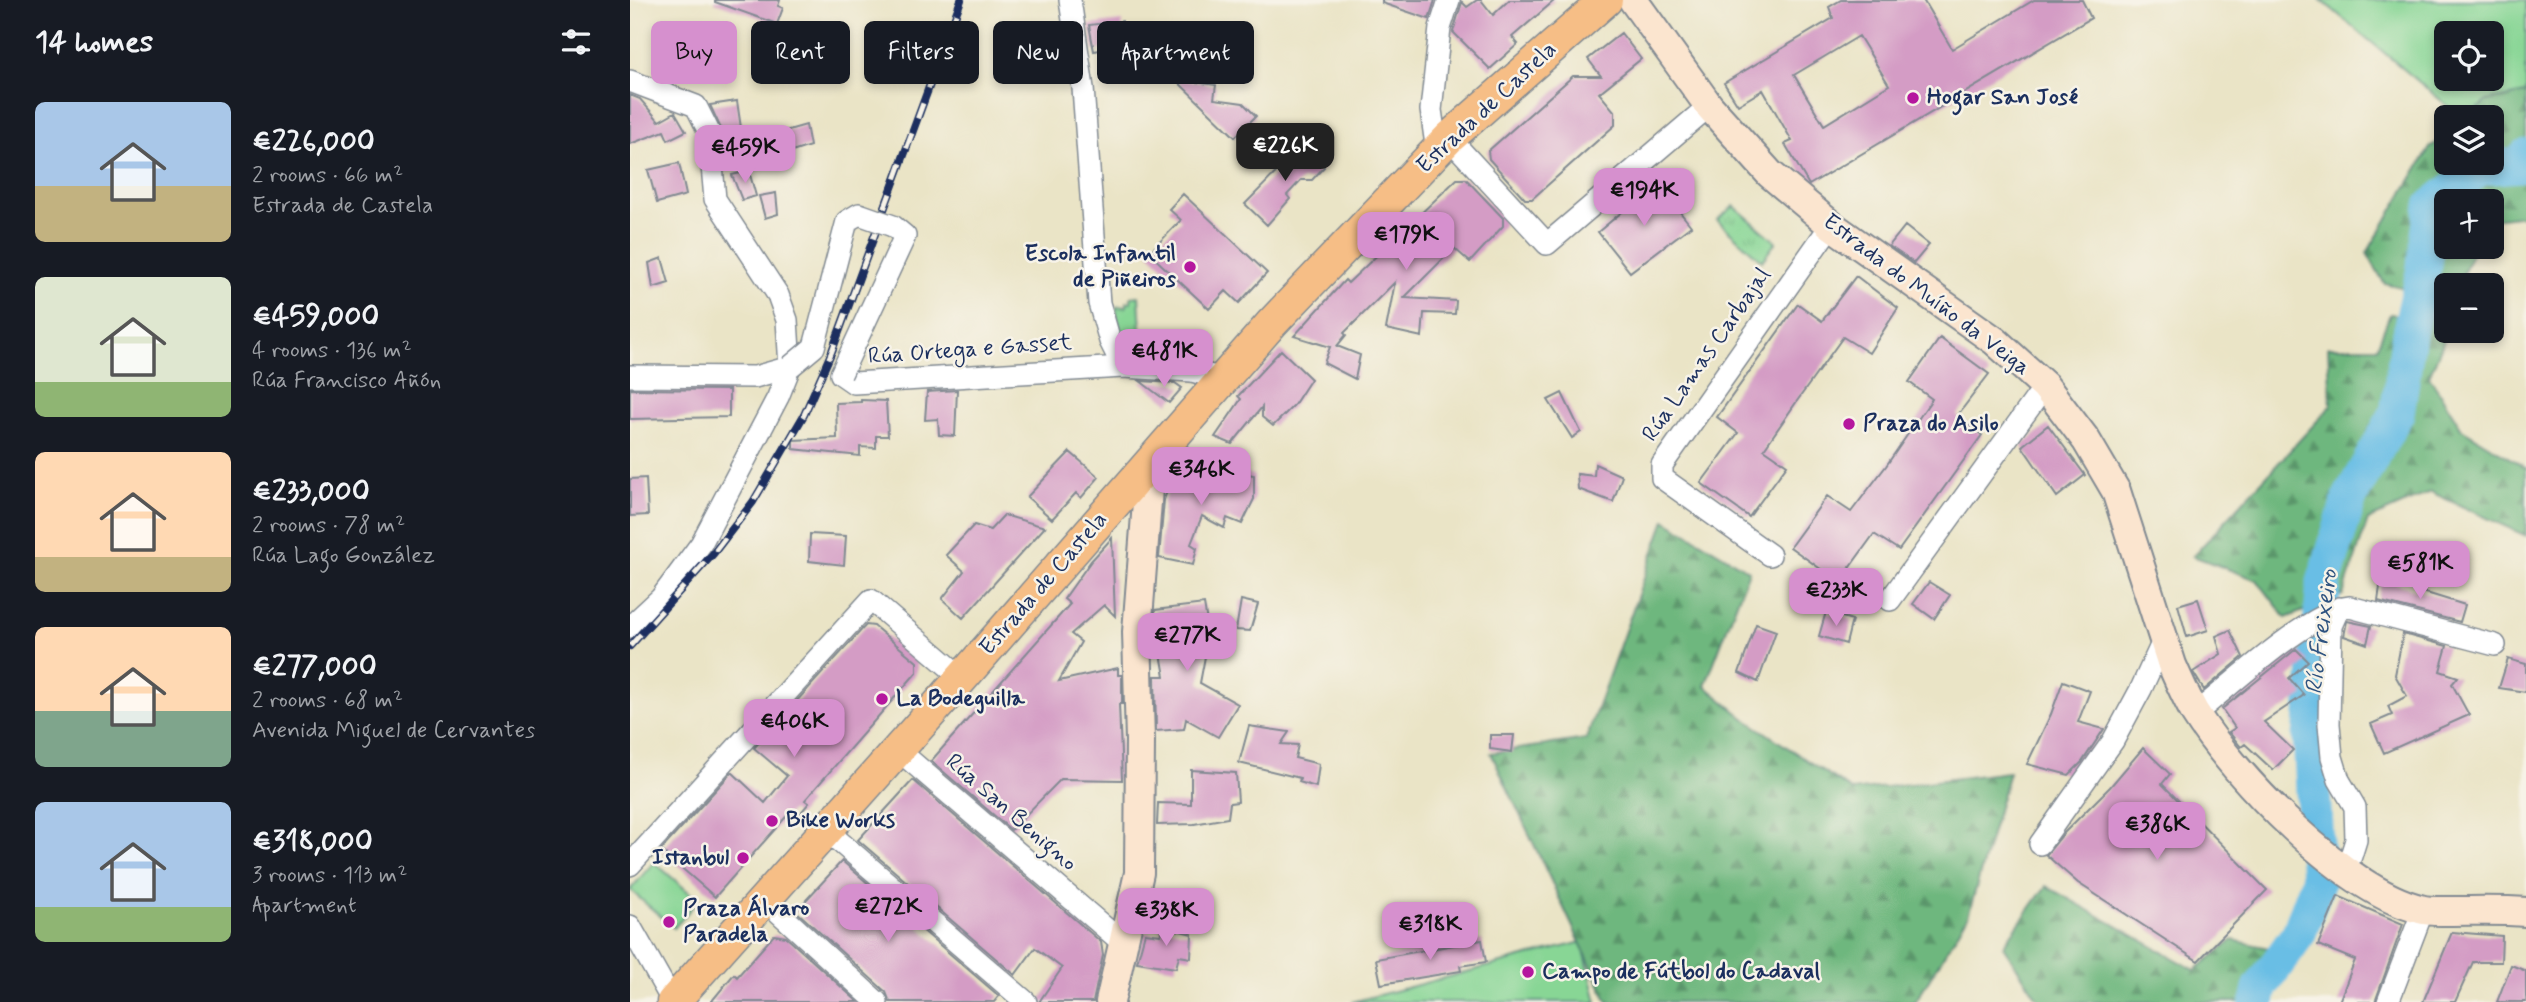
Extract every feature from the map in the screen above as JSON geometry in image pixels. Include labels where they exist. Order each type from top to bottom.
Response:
[{"type":"main road","name":"Estrada de Castela","points":[[673,1002],[962,678],[1272,323],[1443,145],[1605,0]]},
{"type":"street","points":[[1070,0],[1083,88],[1099,303],[1110,341],[1123,367]]},
{"type":"street","points":[[1449,0],[1440,28],[1430,110],[1443,145],[1546,244],[1709,106]]},
{"type":"street","name":"Estrada do Muíño da Veiga","points":[[1633,0],[1709,106],[1770,174],[1831,225],[1995,341],[2045,386],[2086,440],[2116,491],[2183,690],[2234,766],[2304,837],[2367,888],[2394,902],[2423,910],[2526,912]]},
{"type":"street","points":[[630,81],[696,106],[709,132],[715,199],[778,295],[787,320],[790,367],[778,397],[701,544],[661,598],[630,627]]},
{"type":"street","name":"Rúa Ortega e Gasset","points":[[630,376],[755,377],[790,367],[814,347],[847,221],[859,214],[893,226],[905,236],[841,374],[853,383],[1123,367],[1192,371],[1224,379]]},
{"type":"street","name":"Rúa Lamas Carbajal","points":[[1770,555],[1662,478],[1662,465],[1831,225]]},
{"type":"street","points":[[1890,600],[2045,386]]},
{"type":"street","points":[[1110,1002],[1139,873],[1138,632],[1150,463]]},
{"type":"street","points":[[630,865],[871,600],[962,678]]},
{"type":"street","points":[[2196,713],[2309,623],[2334,610],[2350,607],[2494,645]]},
{"type":"street","points":[[2334,610],[2331,626],[2329,724],[2332,757],[2339,779],[2355,807],[2356,840],[2351,856],[2338,865]]},
{"type":"street","points":[[2040,844],[2113,741],[2164,639]]},
{"type":"street","name":"Rúa San Benigno","points":[[897,749],[1124,944]]},
{"type":"street","points":[[826,830],[1026,1002]]},
{"type":"street","points":[[765,900],[877,1002]]},
{"type":"street","points":[[2388,1002],[2423,910]]},
{"type":"street","points":[[630,926],[673,1002]]},
{"type":"green space","points":[[2321,0],[2526,0],[2526,93],[2487,101],[2482,105],[2447,105]]},
{"type":"green space","points":[[2526,93],[2526,215],[2504,218],[2504,189],[2434,189],[2434,259],[2470,259],[2463,273],[2434,273],[2434,295],[2384,283],[2367,253],[2430,148],[2434,145],[2434,175],[2504,175],[2504,105],[2482,105],[2487,101]]},
{"type":"green space","points":[[1734,206],[1776,242],[1762,261],[1717,220]]},
{"type":"green space","points":[[1139,296],[1142,348],[1129,341],[1122,333],[1116,307],[1127,306],[1131,297]]},
{"type":"green space","points":[[2390,314],[2434,318],[2434,343],[2443,343],[2429,376],[2462,429],[2526,468],[2526,536],[2431,492],[2368,520],[2343,595],[2286,618],[2257,580],[2193,556],[2331,406],[2328,347],[2377,347]]},
{"type":"green space","points":[[1665,520],[1749,571],[1705,686],[1748,721],[1853,791],[2009,772],[1968,916],[1915,1002],[1608,1002],[1491,753],[1586,739]]},
{"type":"green space","points":[[654,862],[698,900],[674,928],[630,890]]},
{"type":"green space","points":[[2046,886],[2195,970],[2233,940],[2269,948],[2273,1002],[2040,1002],[2003,946]]},
{"type":"green space","name":"Campo de Fútbol do Cadaval","points":[[1582,942],[1597,1002],[1352,1002]]},
{"type":"building","points":[[780,0],[778,6],[783,8],[778,21],[769,21],[715,2]]},
{"type":"building","points":[[1382,0],[1435,0],[1429,19],[1382,3]]},
{"type":"building","points":[[1481,0],[1493,15],[1509,0],[1555,0],[1512,37],[1518,44],[1490,69],[1453,32],[1462,2],[1467,7]]},
{"type":"building","name":"Hogar San José","points":[[1841,0],[1923,0],[1952,49],[2034,0],[2082,0],[2091,18],[1809,185],[1785,144],[1792,141],[1763,90],[1738,105],[1724,83],[1833,18],[1829,7]],"holes":[[[1859,36],[1889,85],[1824,125],[1794,75]]]},
{"type":"building","points":[[1097,24],[1097,50],[1094,51],[1089,25]]},
{"type":"building","points":[[1621,33],[1641,59],[1599,93],[1615,112],[1615,125],[1532,199],[1525,199],[1489,159],[1488,151],[1573,76],[1601,76],[1588,59]]},
{"type":"building","points":[[1180,84],[1216,85],[1214,99],[1243,103],[1256,116],[1235,137]]},
{"type":"building","points":[[630,95],[640,99],[659,121],[675,112],[686,131],[668,140],[664,131],[630,144]]},
{"type":"building","points":[[737,101],[741,128],[722,131],[710,105]]},
{"type":"building","points":[[806,125],[810,146],[792,152],[785,131]]},
{"type":"building","points":[[1304,144],[1322,155],[1324,167],[1312,180],[1301,180],[1287,195],[1290,199],[1267,225],[1245,204]]},
{"type":"building","points":[[679,163],[686,195],[657,203],[648,170]]},
{"type":"building","points":[[749,171],[756,196],[742,200],[732,175]]},
{"type":"building","points":[[1457,179],[1466,179],[1503,218],[1503,226],[1470,262],[1454,248],[1404,298],[1456,301],[1455,314],[1424,313],[1422,337],[1386,329],[1395,282],[1344,333],[1346,335],[1337,346],[1360,355],[1355,379],[1324,363],[1330,347],[1294,336],[1345,280],[1348,283]]},
{"type":"building","points":[[1657,183],[1691,226],[1630,272],[1598,232]]},
{"type":"building","points":[[776,193],[778,214],[765,218],[759,196]]},
{"type":"building","points":[[1183,194],[1267,273],[1239,303],[1226,291],[1209,309],[1149,253],[1181,220],[1169,209]]},
{"type":"building","points":[[1905,226],[1929,245],[1914,263],[1889,246]]},
{"type":"building","points":[[662,258],[669,283],[653,288],[649,263]]},
{"type":"building","points":[[1856,276],[1898,308],[1869,353],[1843,337],[1797,401],[1764,449],[1787,465],[1749,517],[1701,483],[1738,433],[1717,417],[1798,304],[1822,321]]},
{"type":"building","points":[[1940,338],[1989,374],[1957,416],[1982,435],[1899,550],[1874,534],[1839,582],[1790,547],[1827,496],[1851,512],[1886,466],[1932,399],[1909,382]]},
{"type":"building","points":[[1281,350],[1311,379],[1294,405],[1273,426],[1262,417],[1262,407],[1232,444],[1215,437],[1241,399],[1238,396]]},
{"type":"building","points":[[1140,381],[1175,383],[1182,388],[1169,403]]},
{"type":"building","points":[[630,389],[729,390],[729,417],[630,419]]},
{"type":"building","points":[[957,390],[955,436],[939,435],[938,419],[925,420],[927,392]]},
{"type":"building","points":[[1562,393],[1581,432],[1572,438],[1548,400]]},
{"type":"building","points":[[886,401],[888,436],[876,436],[876,448],[860,447],[860,456],[793,449],[793,440],[837,438],[836,403]]},
{"type":"building","points":[[2048,425],[2085,475],[2057,497],[2022,446]]},
{"type":"building","points":[[1070,452],[1099,477],[1081,498],[1076,493],[1052,519],[1027,497]]},
{"type":"building","points":[[1181,463],[1221,478],[1222,470],[1254,475],[1254,499],[1242,524],[1227,518],[1224,528],[1202,516],[1191,544],[1197,548],[1193,565],[1159,558],[1164,500],[1173,473]]},
{"type":"building","points":[[1595,464],[1622,476],[1613,502],[1578,489],[1577,474],[1594,476]]},
{"type":"building","points":[[646,478],[648,515],[630,516],[630,479]]},
{"type":"building","points":[[1004,515],[1045,527],[963,618],[942,599],[964,571],[946,555],[974,525],[990,530]]},
{"type":"building","points":[[810,534],[846,536],[844,565],[809,561]]},
{"type":"building","points":[[1112,538],[1115,616],[1104,605],[1071,634],[1081,642],[1059,681],[1118,668],[1118,675],[1122,675],[1122,704],[1119,704],[1122,780],[1061,779],[1011,830],[931,761],[1070,604],[1064,599],[1091,561]]},
{"type":"building","points":[[2381,579],[2465,605],[2460,622],[2378,601]]},
{"type":"building","points":[[1929,582],[1950,595],[1934,619],[1913,604]]},
{"type":"building","points":[[2198,599],[2208,630],[2187,637],[2178,605]]},
{"type":"building","points":[[1241,600],[1258,604],[1250,631],[1236,630]]},
{"type":"building","points":[[1204,604],[1208,628],[1215,627],[1218,643],[1207,646],[1200,683],[1238,704],[1218,737],[1186,719],[1184,729],[1156,731],[1155,676],[1165,676],[1159,642],[1154,642],[1155,610]]},
{"type":"building","points":[[1826,612],[1852,620],[1846,644],[1819,636]]},
{"type":"building","points":[[2347,621],[2371,626],[2367,644],[2344,636]]},
{"type":"building","points":[[1756,624],[1776,631],[1758,682],[1739,673]]},
{"type":"building","points":[[866,625],[874,626],[917,662],[917,672],[805,800],[809,803],[798,816],[792,810],[715,897],[661,850],[732,772],[765,803],[787,776],[754,748]]},
{"type":"building","points":[[2230,630],[2243,657],[2204,690],[2193,672],[2221,654],[2216,636]]},
{"type":"building","points":[[2403,634],[2447,646],[2440,671],[2458,677],[2452,684],[2469,715],[2384,753],[2371,724],[2392,715],[2388,706],[2407,696],[2395,675]]},
{"type":"building","points":[[2296,649],[2308,661],[2289,678],[2304,695],[2264,722],[2293,750],[2273,770],[2245,744],[2241,747],[2229,732],[2235,728],[2222,709]]},
{"type":"building","points":[[2508,659],[2526,664],[2526,692],[2499,688]]},
{"type":"building","points":[[2063,681],[2090,691],[2078,722],[2104,729],[2082,762],[2069,775],[2027,764],[2051,714]]},
{"type":"building","points":[[1249,726],[1289,732],[1281,744],[1298,745],[1295,758],[1319,764],[1316,787],[1299,782],[1300,778],[1239,763]]},
{"type":"building","points":[[1490,735],[1514,735],[1512,752],[1490,749]]},
{"type":"building","points":[[2143,748],[2170,774],[2162,784],[2267,890],[2198,961],[2078,883],[2046,855]]},
{"type":"building","points":[[1191,770],[1236,773],[1238,802],[1230,803],[1228,818],[1194,824],[1157,825],[1158,803],[1191,804]]},
{"type":"building","points":[[913,780],[1101,942],[1103,955],[1093,1002],[1039,1002],[1062,968],[1035,948],[1015,975],[858,840]]},
{"type":"building","points":[[842,861],[999,996],[994,1002],[890,1002],[886,992],[796,911]]},
{"type":"building","points":[[2338,896],[2403,924],[2375,1002],[2339,1002],[2355,960],[2318,945]]},
{"type":"building","points":[[1161,926],[1192,934],[1191,958],[1179,956],[1176,968],[1137,962],[1145,933],[1161,935]]},
{"type":"building","points":[[2452,932],[2502,936],[2501,962],[2473,962],[2455,1002],[2423,1002]]},
{"type":"building","points":[[774,935],[786,937],[858,1002],[711,1002],[734,974],[737,977]]},
{"type":"building","points":[[1482,940],[1486,962],[1460,966],[1461,971],[1381,984],[1376,959]]},
{"type":"building","points":[[2511,965],[2526,971],[2526,1002],[2497,1002]]},
{"type":"waterway","name":"Río Freixeiro","points":[[2257,1002],[2260,988],[2299,933],[2318,881],[2310,736],[2324,582],[2350,497],[2397,413],[2409,334],[2423,273],[2432,206],[2480,168],[2519,165],[2526,156]]},
{"type":"railway","points":[[630,646],[713,554],[753,502],[804,415],[832,351],[961,0]]},
{"type":"place","name":"Hogar San José","points":[[1913,98]]},
{"type":"place","name":"Escola Infantil de Piñeiros","points":[[1190,267]]},
{"type":"place","name":"Praza do Asilo","points":[[1849,424]]},
{"type":"place","name":"La Bodeguilla","points":[[882,699]]},
{"type":"place","name":"Bike Works","points":[[772,821]]},
{"type":"place","name":"Istanbul","points":[[743,858]]},
{"type":"place","name":"Praza Álvaro Paradela","points":[[669,922]]},
{"type":"place","name":"Campo de Fútbol do Cadaval","points":[[1528,972]]}]
